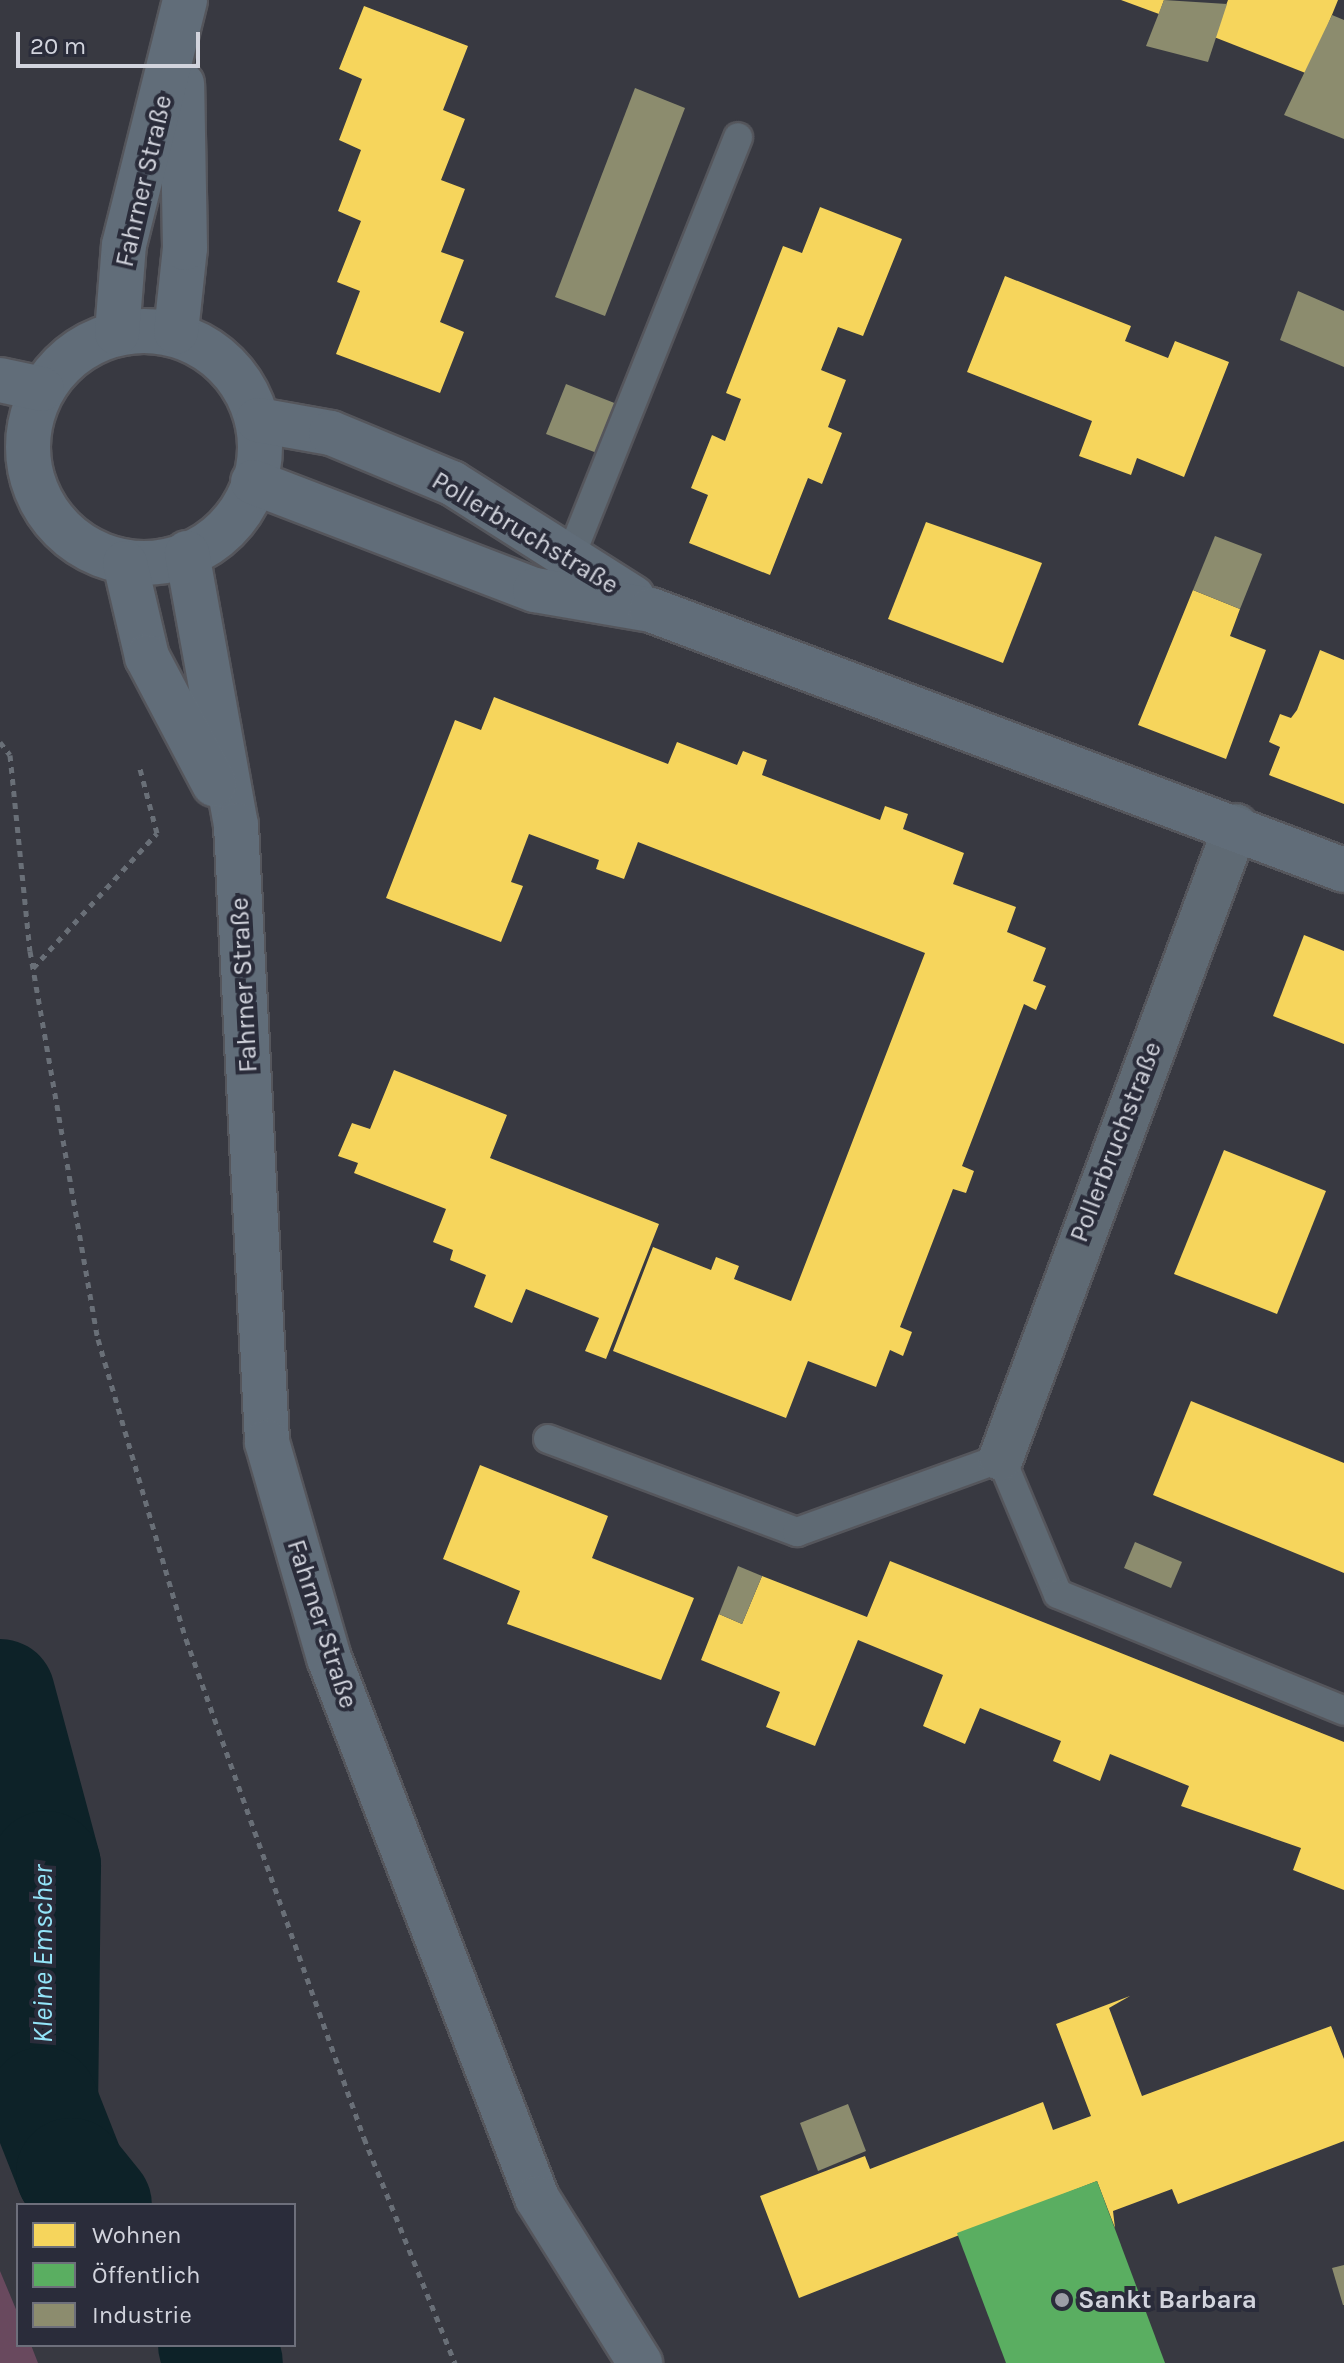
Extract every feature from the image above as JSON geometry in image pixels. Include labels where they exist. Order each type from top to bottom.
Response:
[{"type":"street","name":"Fahrner Straße","points":[[176,332],[185,248],[183,15]]},
{"type":"street","name":"Fahrner Straße","points":[[117,333],[124,245],[183,15]]},
{"type":"street","points":[[176,332],[239,378],[258,420],[253,482],[243,509],[212,541],[187,553],[125,563],[82,547],[49,515],[15,455],[42,389],[76,352],[117,333],[176,332]]},
{"type":"street","points":[[0,380],[42,389]]},
{"type":"street","name":"Pollerbruchstraße","points":[[258,420],[331,433],[452,483],[563,576]]},
{"type":"street","name":"Pollerbruchstraße","points":[[253,482],[563,576],[1236,826],[1344,870]]},
{"type":"street","name":"Fahrner Straße","points":[[187,553],[236,825],[267,1442],[329,1658],[537,2198],[640,2363]]},
{"type":"street","name":"Fahrner Straße","points":[[125,563],[147,657],[236,825]]},
{"type":"street","name":"Pollerbruchstraße","points":[[1001,1458],[1236,826]]},
{"type":"lane","points":[[563,576],[738,137]]},
{"type":"lane","points":[[548,1439],[797,1532],[1001,1458],[1058,1594],[1344,1711]]},
{"type":"path","points":[[0,742],[10,755],[33,969],[98,1339],[186,1639],[364,2138],[455,2363]]},
{"type":"path","points":[[33,969],[157,833],[137,758]]},
{"type":"shaded area","points":[[0,2271],[16,2309],[16,2347],[32,2347],[38,2363],[0,2363]]},
{"type":"building: Wohnen","points":[[1121,0],[1164,0],[1159,14]]},
{"type":"building: Wohnen","points":[[1228,0],[1338,0],[1308,74],[1214,37]]},
{"type":"building: Wohnen","points":[[364,6],[468,46],[443,110],[465,119],[441,180],[465,189],[441,252],[464,260],[440,322],[464,332],[440,393],[336,354],[360,291],[337,282],[361,221],[338,211],[361,150],[339,140],[362,79],[339,69]]},
{"type":"building: Wohnen","points":[[820,207],[902,239],[863,336],[838,327],[821,370],[846,380],[828,427],[842,433],[822,484],[808,478],[770,575],[689,543],[708,495],[691,488],[712,435],[725,441],[741,399],[726,393],[783,246],[802,253]]},
{"type":"building: Wohnen","points":[[1005,276],[1131,326],[1125,341],[1168,358],[1175,341],[1229,362],[1184,477],[1137,458],[1131,475],[1079,456],[1092,421],[967,372]]},
{"type":"building: Wohnen","points":[[926,522],[1042,563],[1003,663],[888,619]]},
{"type":"building: Wohnen","points":[[1193,590],[1240,609],[1230,636],[1266,650],[1226,759],[1138,725]]},
{"type":"building: Wohnen","points":[[1320,650],[1344,660],[1344,804],[1269,775],[1280,747],[1269,742],[1280,714],[1291,718],[1297,710]]},
{"type":"building: Wohnen","points":[[494,697],[668,764],[677,742],[737,765],[743,751],[767,760],[762,775],[880,820],[885,806],[908,814],[903,829],[964,853],[953,884],[1016,907],[1007,932],[1046,948],[1033,981],[1046,986],[1036,1010],[1024,1004],[962,1166],[974,1171],[966,1193],[953,1189],[900,1327],[912,1332],[903,1356],[890,1350],[876,1387],[808,1361],[786,1418],[613,1351],[653,1247],[711,1270],[716,1257],[739,1266],[734,1279],[791,1301],[925,953],[638,842],[624,879],[596,869],[599,860],[529,834],[511,882],[523,886],[501,942],[386,898],[455,720],[481,730]]},
{"type":"building: Wohnen","points":[[1304,935],[1344,951],[1344,1044],[1273,1016]]},
{"type":"building: Wohnen","points":[[394,1070],[507,1115],[490,1158],[659,1224],[606,1359],[585,1351],[599,1318],[526,1289],[512,1323],[474,1307],[486,1275],[450,1260],[453,1250],[433,1242],[446,1209],[354,1173],[358,1163],[338,1156],[352,1123],[370,1129]]},
{"type":"building: Wohnen","points":[[1224,1150],[1326,1191],[1277,1314],[1174,1274]]},
{"type":"building: Wohnen","points":[[1191,1401],[1344,1463],[1344,1573],[1153,1495]]},
{"type":"building: Wohnen","points":[[480,1465],[608,1516],[592,1558],[694,1598],[661,1680],[507,1624],[520,1591],[443,1559]]},
{"type":"building: Wohnen","points":[[890,1561],[1344,1742],[1344,1890],[1293,1870],[1301,1848],[1181,1806],[1189,1786],[1110,1754],[1100,1781],[1053,1761],[1061,1741],[980,1708],[965,1744],[923,1726],[943,1675],[858,1640],[815,1746],[766,1727],[780,1692],[701,1660],[719,1614],[742,1624],[762,1576],[867,1617]]},
{"type":"building: Wohnen","points":[[1130,1996],[1109,2008],[1142,2096],[1331,2026],[1344,2059],[1344,2141],[1178,2204],[1172,2189],[1113,2211],[1115,2228],[1097,2181],[799,2298],[760,2196],[865,2156],[870,2169],[1043,2102],[1053,2130],[1091,2116],[1056,2024]]},
{"type":"building: Öffentlich","name":"Sankt Barbara","points":[[1097,2181],[1165,2363],[1006,2363],[957,2233]]},
{"type":"building: Industrie","points":[[1164,0],[1227,4],[1208,62],[1146,46]]},
{"type":"building: Industrie","points":[[1332,15],[1344,20],[1344,139],[1284,115]]},
{"type":"building: Industrie","points":[[635,88],[685,108],[605,316],[555,297]]},
{"type":"building: Industrie","points":[[1298,291],[1344,311],[1344,367],[1280,340]]},
{"type":"building: Industrie","points":[[566,384],[617,404],[597,453],[546,434]]},
{"type":"building: Industrie","points":[[1215,536],[1262,554],[1240,609],[1193,590]]},
{"type":"building: Industrie","points":[[1135,1542],[1182,1562],[1171,1588],[1124,1568]]},
{"type":"building: Industrie","points":[[738,1566],[762,1576],[742,1624],[719,1614]]},
{"type":"building: Industrie","points":[[848,2104],[866,2151],[818,2171],[800,2123]]},
{"type":"building: Industrie","points":[[1344,2265],[1344,2305],[1343,2305],[1332,2268]]},
{"type":"waterway","name":"Kleine Emscher","points":[[0,1694],[46,1866],[43,2102],[71,2173],[95,2203]]},
{"type":"waterway","name":"Kleine Emscher","points":[[215,2347],[228,2363]]},
{"type":"place","name":"Sankt Barbara","points":[[1062,2300]]}]
